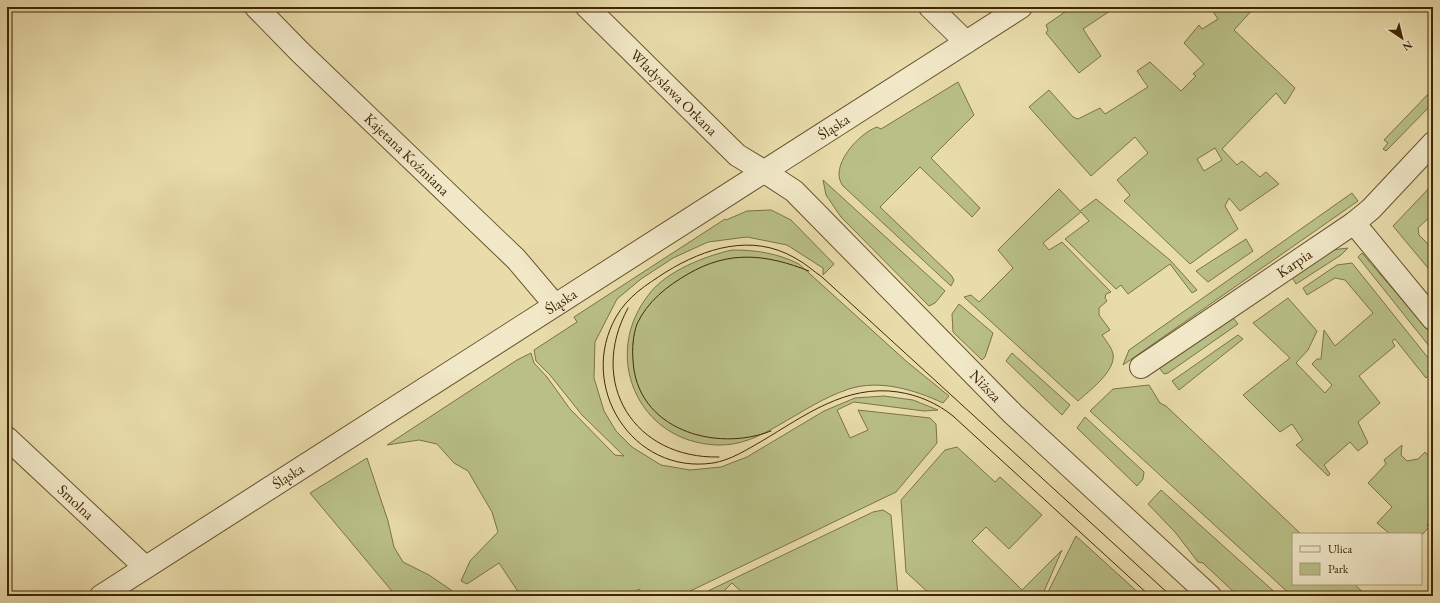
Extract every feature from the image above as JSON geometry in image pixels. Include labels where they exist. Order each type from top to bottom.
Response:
[{"type":"street","name":"Kajetana Koźmiana","points":[[256,7],[300,52],[516,259],[554,305]]},
{"type":"street","name":"Władysława Orkana","points":[[587,7],[737,155],[765,172]]},
{"type":"street","points":[[930,7],[966,42]]},
{"type":"street","name":"Śląska","points":[[101,596],[1021,7]]},
{"type":"street","name":"Karpia","points":[[1141,367],[1354,223],[1371,209],[1433,143]]},
{"type":"street","name":"Niższa","points":[[765,172],[794,191],[1013,414],[1210,596]]},
{"type":"street","points":[[1354,223],[1433,319]]},
{"type":"street","name":"Smolna","points":[[7,438],[145,567]]},
{"type":"green space","points":[[1072,7],[1116,7],[1083,29],[1101,56],[1079,73],[1046,33],[1048,30],[1046,25]]},
{"type":"green space","points":[[1210,7],[1255,7],[1234,30],[1295,88],[1285,104],[1276,93],[1222,149],[1237,165],[1242,161],[1260,177],[1266,172],[1279,184],[1240,211],[1229,198],[1225,206],[1238,229],[1190,264],[1124,201],[1130,195],[1117,180],[1148,153],[1135,137],[1091,176],[1029,107],[1049,90],[1073,117],[1078,119],[1100,108],[1105,114],[1148,87],[1137,71],[1150,62],[1181,91],[1196,76],[1193,74],[1204,64],[1184,43],[1199,25],[1202,29],[1218,19]],"holes":[[[1215,148],[1222,160],[1204,171],[1197,159]]]},
{"type":"green space","points":[[958,82],[974,115],[931,158],[980,208],[972,217],[920,167],[880,207],[951,275],[954,280],[951,286],[843,186],[839,178],[839,170],[842,161],[854,143],[870,130],[877,127],[881,129]]},
{"type":"green space","points":[[1433,89],[1433,103],[1386,151],[1383,149],[1388,143],[1384,140]]},
{"type":"green space","points":[[823,180],[945,291],[935,303],[929,306],[841,217],[826,195]]},
{"type":"green space","points":[[1433,184],[1433,214],[1418,228],[1419,235],[1433,249],[1433,274],[1393,226]]},
{"type":"green space","points":[[1059,189],[1080,211],[1096,199],[1170,260],[1197,290],[1192,293],[1170,264],[1128,294],[1121,285],[1116,289],[1065,239],[1089,221],[1081,212],[1043,243],[1049,250],[1062,242],[1111,292],[1106,294],[1105,298],[1107,301],[1099,308],[1099,315],[1110,330],[1102,335],[1109,344],[1113,354],[1113,360],[1106,374],[1101,380],[1078,401],[964,297],[971,295],[979,302],[1013,268],[998,250]]},
{"type":"green space","points":[[1352,193],[1358,201],[1123,365],[1129,350]]},
{"type":"green space","points":[[771,210],[791,220],[834,264],[823,275],[823,268],[787,245],[747,237],[708,242],[673,258],[641,279],[617,299],[595,342],[594,378],[604,411],[616,431],[632,447],[661,465],[690,470],[721,467],[747,457],[824,411],[855,398],[884,396],[913,400],[938,410],[924,411],[854,402],[837,410],[850,438],[868,430],[858,410],[930,418],[936,424],[937,443],[896,492],[680,596],[644,596],[639,589],[628,596],[521,596],[499,563],[467,584],[461,581],[470,561],[498,532],[492,512],[468,471],[454,463],[437,444],[419,440],[387,445],[517,360],[531,353],[534,363],[547,377],[570,409],[615,455],[624,456],[582,415],[550,375],[536,361],[534,350],[577,322],[574,317],[725,219],[726,220],[747,211]]},
{"type":"green space","points":[[1246,239],[1253,251],[1208,282],[1196,271]]},
{"type":"green space","points":[[1348,248],[1341,255],[1296,284],[1289,272],[1324,251]]},
{"type":"green space","points":[[732,250],[766,253],[783,257],[799,264],[906,361],[949,396],[943,403],[921,394],[897,387],[873,385],[861,386],[831,396],[772,429],[734,444],[717,445],[689,440],[666,429],[647,412],[635,391],[628,367],[628,342],[635,317],[650,293],[657,285],[676,271],[699,260]]},
{"type":"green space","points":[[1362,253],[1433,336],[1433,351],[1358,257]]},
{"type":"green space","points":[[1352,263],[1433,364],[1433,372],[1426,378],[1395,339],[1392,341],[1395,346],[1359,376],[1380,403],[1358,422],[1368,443],[1358,451],[1350,442],[1324,465],[1330,474],[1328,476],[1296,445],[1303,440],[1292,424],[1280,432],[1243,395],[1290,358],[1253,323],[1288,298],[1317,331],[1308,350],[1296,363],[1325,393],[1332,385],[1312,364],[1317,359],[1321,359],[1324,330],[1335,346],[1373,313],[1345,280],[1335,278],[1307,295],[1303,288],[1337,265]]},
{"type":"green space","points":[[959,304],[993,333],[985,357],[982,360],[953,332],[952,314]]},
{"type":"green space","points":[[1230,314],[1238,324],[1168,373],[1164,374],[1156,364]]},
{"type":"green space","points":[[1238,335],[1243,339],[1179,390],[1172,381]]},
{"type":"green space","points":[[1012,353],[1070,405],[1062,415],[1006,361]]},
{"type":"green space","points":[[1149,385],[1160,403],[1166,406],[1300,533],[1292,533],[1292,585],[1355,585],[1367,596],[1292,596],[1090,411],[1113,389]]},
{"type":"green space","points":[[1085,417],[1144,472],[1143,479],[1137,486],[1077,428]]},
{"type":"green space","points":[[1402,445],[1401,455],[1407,461],[1418,459],[1425,452],[1433,461],[1433,518],[1427,525],[1429,527],[1422,535],[1422,533],[1389,533],[1377,523],[1392,507],[1368,483],[1386,464],[1384,460]]},
{"type":"green space","points":[[957,447],[995,482],[1000,477],[1042,515],[1009,549],[986,527],[972,541],[1022,590],[1062,550],[1042,596],[932,596],[906,572],[901,500],[945,450]]},
{"type":"green space","points":[[367,458],[388,521],[394,547],[403,562],[429,575],[451,590],[455,596],[396,596],[310,493]]},
{"type":"green space","points":[[1161,490],[1279,596],[1238,596],[1203,563],[1198,562],[1175,532],[1148,504]]},
{"type":"green space","points":[[883,510],[891,515],[898,596],[746,596],[732,583],[719,596],[706,596],[708,591],[873,512]]},
{"type":"green space","points":[[1076,536],[1142,596],[1046,596]]},
{"type":"tram line","points":[[1150,596],[953,416],[934,403],[913,395],[898,392],[879,391],[843,397],[810,412],[762,441],[720,462],[684,463],[658,455],[636,440],[620,420],[608,397],[603,371],[606,344],[616,317],[626,303],[651,282],[681,263],[713,250],[746,245],[762,246],[779,250],[795,258],[822,277],[1171,596]]},
{"type":"tram line","points":[[771,431],[749,437],[726,439],[704,436],[682,430],[663,419],[648,403],[637,384],[633,360],[633,342],[637,324],[646,309],[665,289],[703,266],[718,261],[733,258],[763,258],[793,265],[809,271]]},
{"type":"tram line","points":[[628,308],[617,336],[613,363],[616,389],[626,411],[642,431],[663,445],[689,454],[719,457]]}]
